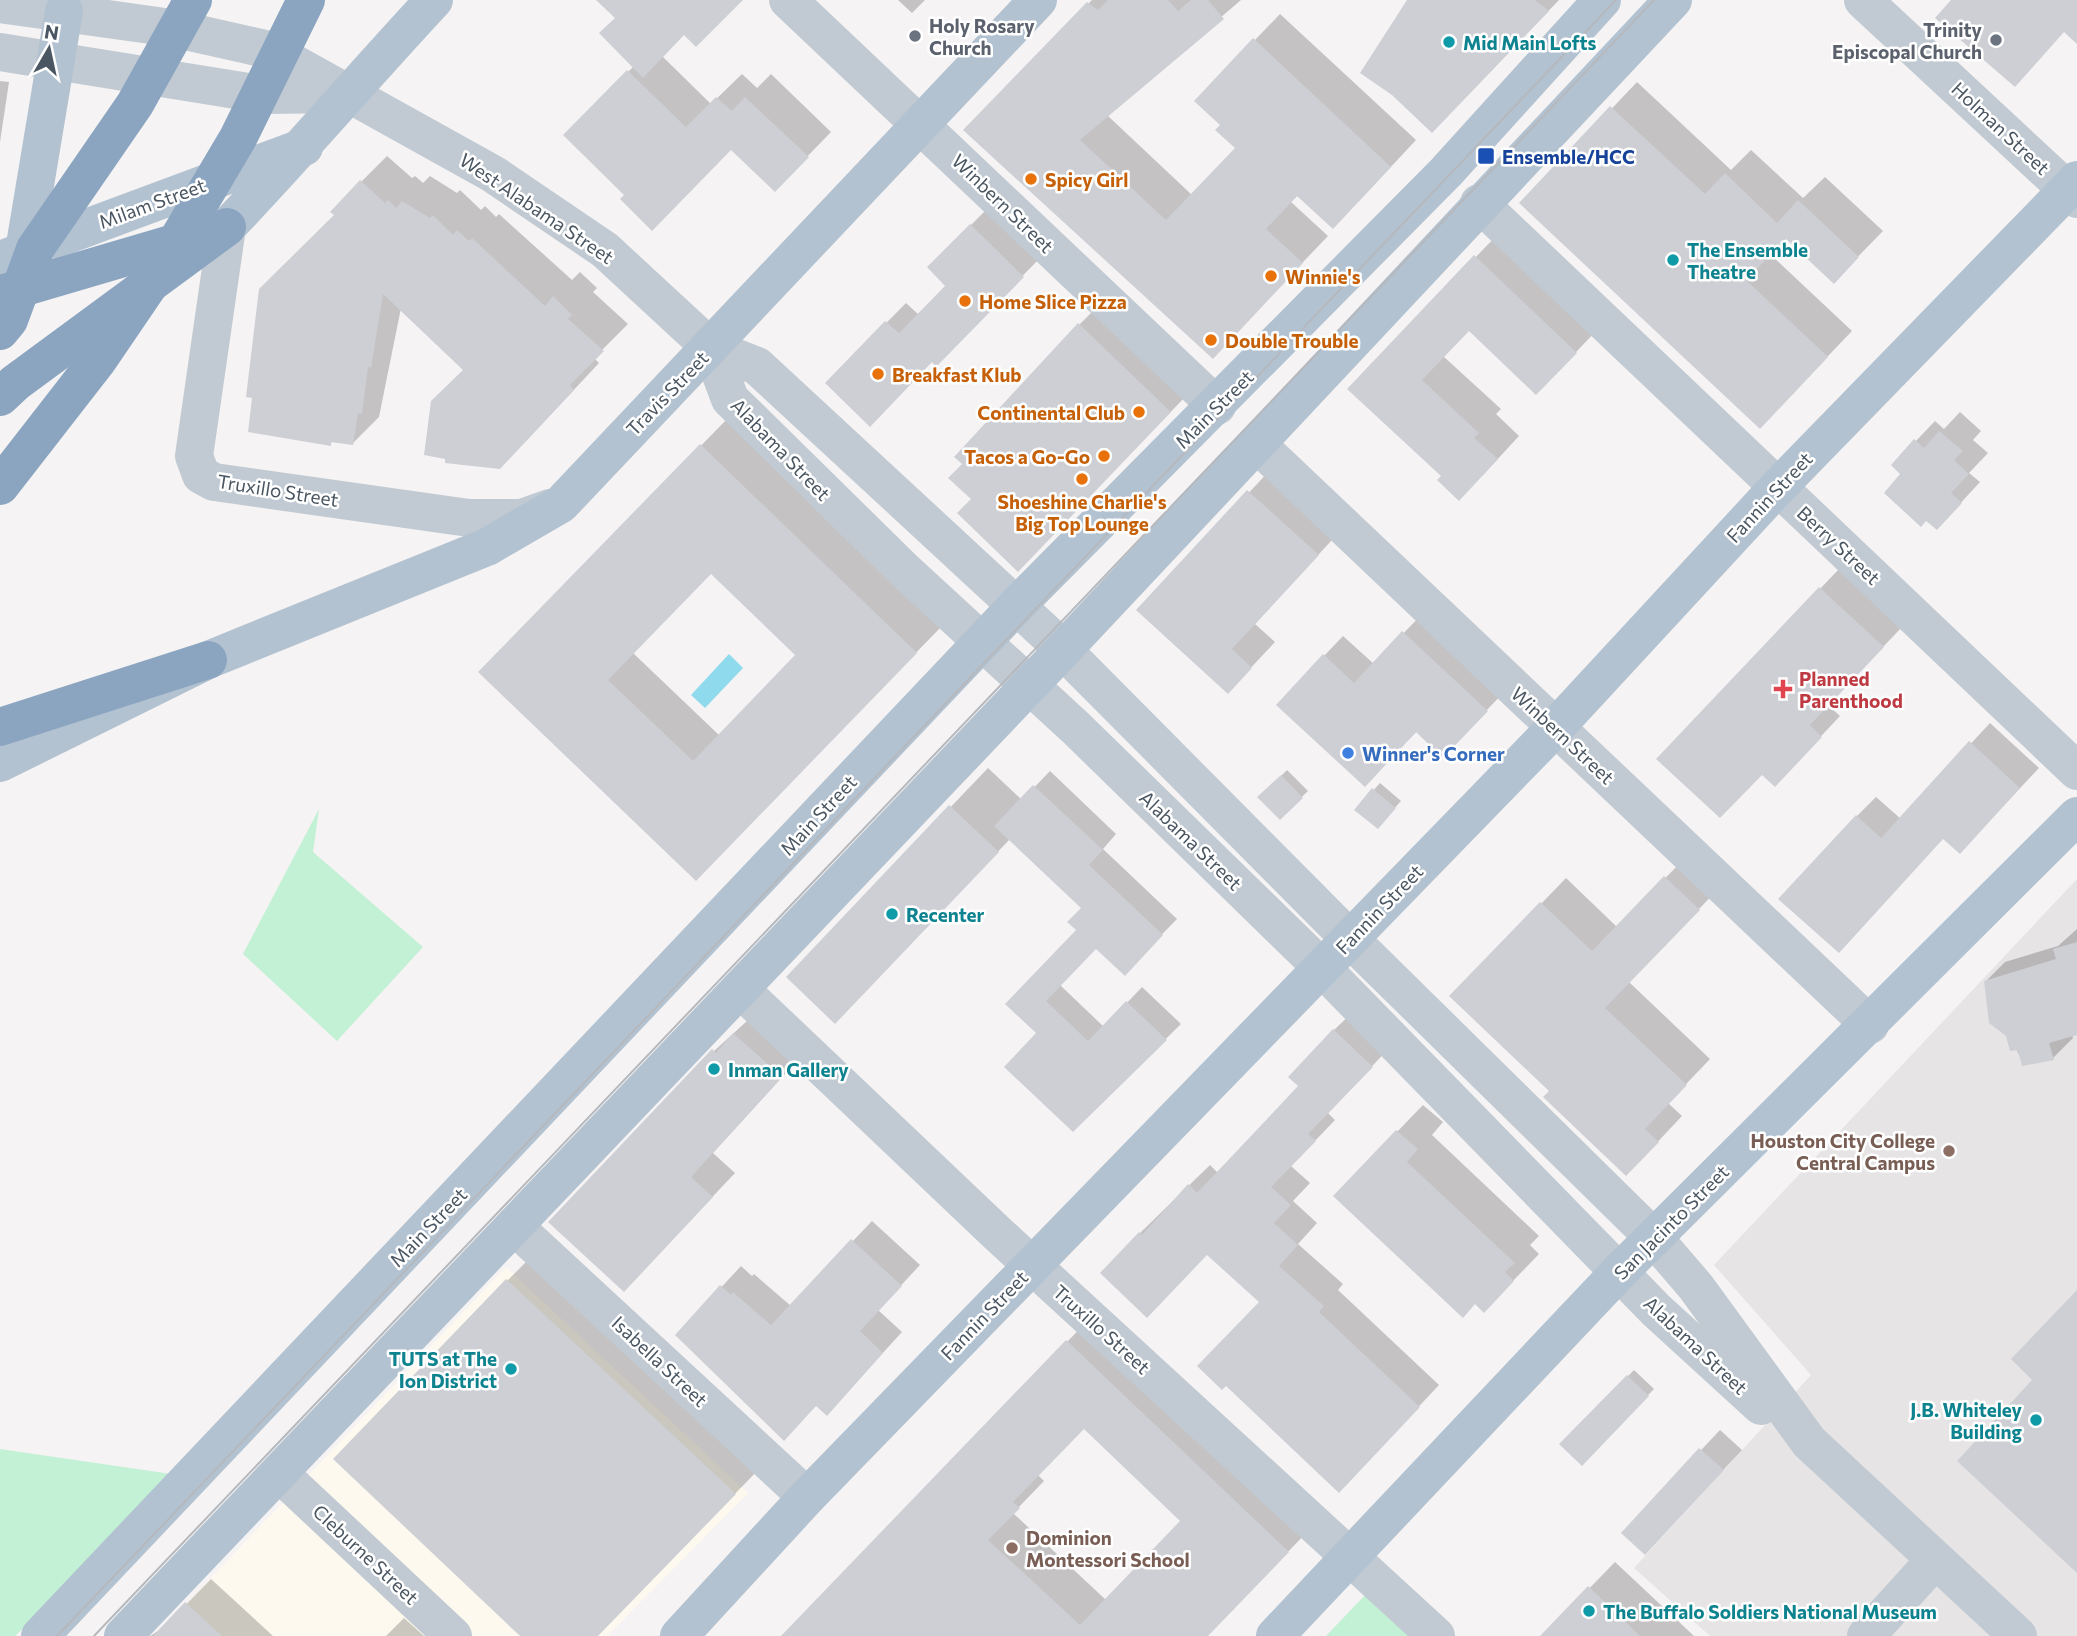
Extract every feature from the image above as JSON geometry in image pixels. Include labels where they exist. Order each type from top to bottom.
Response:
[{"type":"highway","points":[[0,295],[20,253],[135,104],[193,0]]},
{"type":"highway","points":[[0,486],[98,360],[164,263],[218,172],[303,7]]},
{"type":"highway","points":[[0,295],[227,227]]},
{"type":"highway","points":[[0,397],[227,227]]},
{"type":"highway","points":[[0,331],[9,320],[20,253]]},
{"type":"highway","points":[[0,456],[98,360]]},
{"type":"highway","points":[[0,727],[208,660]]},
{"type":"main road","points":[[227,227],[304,147],[346,93],[434,0]]},
{"type":"main road","name":"Travis Street","points":[[0,763],[208,660],[487,547],[561,504],[1038,0]]},
{"type":"main road","name":"Main Street","points":[[40,1636],[1016,606],[1446,172],[1602,0]]},
{"type":"main road","points":[[123,1636],[1063,650],[1672,0]]},
{"type":"main road","points":[[20,253],[64,12]]},
{"type":"main road","name":"Milam Street","points":[[20,253],[304,147]]},
{"type":"main road","name":"Fannin Street","points":[[679,1636],[807,1497],[1555,728],[1777,487],[2074,190]]},
{"type":"main road","name":"San Jacinto Street","points":[[1275,1636],[1619,1272],[2077,816]]},
{"type":"street","name":"Winbern Street","points":[[788,0],[1217,406]]},
{"type":"street","name":"Holman Street","points":[[1863,0],[2074,190]]},
{"type":"street","name":"West Alabama Street","points":[[0,4],[172,28],[270,50],[493,174],[605,250],[710,348]]},
{"type":"street","points":[[0,52],[267,95],[346,93]]},
{"type":"street","name":"Berry Street","points":[[1479,203],[2077,772]]},
{"type":"street","name":"Truxillo Street","points":[[227,227],[194,456],[201,475],[214,482],[469,518],[522,518],[561,504]]},
{"type":"street","name":"Alabama Street","points":[[710,348],[757,366],[1063,650],[1350,939],[1654,1238],[1696,1287],[1808,1442],[2018,1636]]},
{"type":"street","name":"Alabama Street","points":[[710,348],[730,399],[904,570],[1030,683],[1322,968],[1619,1272],[1762,1406],[1793,1423]]},
{"type":"street","name":"Winbern Street","points":[[1257,444],[1870,1025]]},
{"type":"street","name":"Truxillo Street","points":[[740,989],[1032,1265],[1436,1636]]},
{"type":"street","name":"Isabella Street","points":[[514,1226],[807,1497]]},
{"type":"street","name":"Cleburne Street","points":[[279,1472],[453,1636]]},
{"type":"street","points":[[1866,1636],[1935,1560]]},
{"type":"shaded area","name":"Houston City College Central Campus","points":[[2077,879],[2077,1636],[1710,1636],[1634,1568],[1811,1375],[1714,1265]]},
{"type":"shaded area","name":"TUTS at The Ion District","points":[[506,1267],[748,1493],[607,1636],[156,1636]]},
{"type":"green space","points":[[319,809],[313,852],[423,947],[337,1041],[243,954]]},
{"type":"green space","points":[[0,1449],[185,1476],[15,1636],[0,1636]]},
{"type":"green space","points":[[1368,1592],[1414,1636],[1326,1636]]},
{"type":"water","points":[[729,654],[743,668],[705,708],[691,695]]},
{"type":"building","points":[[596,0],[743,0],[696,47],[684,35],[643,78],[599,33],[615,18]]},
{"type":"building","points":[[1108,0],[1168,0],[1178,11],[1191,0],[1208,0],[1224,19],[1080,140],[1166,220],[1235,148],[1215,130],[1220,125],[1194,101],[1253,38],[1391,167],[1333,229],[1297,196],[1266,229],[1303,263],[1213,359],[963,130],[1087,2],[1098,10]]},
{"type":"building","name":"Mid Main Lofts","points":[[1407,0],[1535,0],[1549,11],[1432,133],[1392,95],[1360,73]]},
{"type":"building","name":"Trinity Episcopal Church","points":[[1951,0],[2077,0],[2077,44],[2064,32],[2015,87],[1935,18]]},
{"type":"building","points":[[627,70],[686,127],[716,97],[732,111],[745,97],[809,157],[775,192],[731,150],[652,231],[620,199],[624,195],[563,135]]},
{"type":"building","name":"The Ensemble Theatre","points":[[1610,106],[1705,194],[1725,173],[1777,223],[1798,200],[1859,257],[1834,284],[1786,239],[1746,280],[1828,357],[1760,429],[1519,203]]},
{"type":"building","points":[[360,180],[385,203],[388,200],[396,208],[402,201],[430,218],[433,215],[453,235],[457,230],[469,241],[472,238],[545,306],[553,296],[572,315],[568,319],[604,351],[570,385],[574,390],[500,469],[445,463],[445,459],[424,455],[431,401],[463,370],[383,294],[371,368],[368,367],[362,414],[358,413],[353,445],[331,442],[331,446],[248,432],[252,398],[246,397],[259,289],[334,215],[330,212]]},
{"type":"building","points":[[970,224],[1024,277],[936,367],[932,362],[870,427],[825,383],[885,321],[899,333],[945,286],[927,267]]},
{"type":"building","points":[[1474,255],[1577,353],[1536,395],[1469,331],[1422,380],[1479,433],[1474,438],[1498,459],[1459,501],[1437,480],[1441,476],[1347,389]]},
{"type":"building","points":[[1078,323],[1171,412],[1018,572],[957,513],[971,499],[948,478],[962,464],[954,457]]},
{"type":"building","points":[[1939,431],[1963,451],[1954,460],[1969,474],[1951,493],[1962,503],[1937,530],[1926,521],[1921,527],[1884,493],[1900,474],[1891,465],[1914,439],[1924,448]]},
{"type":"building","points":[[700,444],[917,653],[696,881],[478,672]],"holes":[[[711,574],[795,655],[693,761],[608,680]]]},
{"type":"building","points":[[1247,490],[1319,555],[1232,649],[1252,668],[1228,694],[1136,610]]},
{"type":"building","name":"Planned Parenthood","points":[[1819,587],[1884,647],[1810,725],[1822,737],[1775,787],[1762,775],[1720,818],[1656,759]]},
{"type":"building","points":[[1402,631],[1488,711],[1443,758],[1416,732],[1365,787],[1276,705],[1323,654],[1354,683]]},
{"type":"building","points":[[1969,741],[2020,788],[1960,854],[1943,839],[1839,953],[1778,899],[1856,815],[1881,838]]},
{"type":"building","points":[[1281,775],[1303,798],[1280,820],[1257,797]]},
{"type":"building","points":[[1033,785],[1103,850],[1089,865],[1163,935],[1125,976],[1096,949],[1046,1001],[1088,1041],[1126,1001],[1167,1040],[1073,1132],[1004,1067],[1036,1033],[1005,1004],[1076,930],[1067,922],[1081,908],[994,826]]},
{"type":"building","points":[[1372,788],[1396,808],[1378,829],[1354,810]]},
{"type":"building","name":"Recenter","points":[[949,805],[999,852],[835,1024],[786,977]]},
{"type":"building","points":[[1664,876],[1700,910],[1605,1008],[1687,1085],[1645,1129],[1659,1142],[1626,1176],[1543,1097],[1549,1091],[1449,996],[1540,902],[1592,951]]},
{"type":"building","points":[[2077,942],[2077,1035],[2049,1043],[2054,1060],[2022,1066],[2018,1050],[2010,1051],[2006,1036],[1989,1023],[1984,981],[2056,959],[2053,949]]},
{"type":"building","points":[[1333,1029],[1373,1067],[1308,1134],[1316,1141],[1271,1187],[1291,1205],[1274,1223],[1298,1245],[1279,1266],[1324,1306],[1319,1312],[1420,1407],[1339,1493],[1226,1386],[1222,1390],[1197,1366],[1259,1302],[1207,1255],[1147,1318],[1100,1273],[1139,1232],[1142,1235],[1188,1184],[1197,1193],[1298,1086],[1288,1077]]},
{"type":"building","points":[[733,1033],[782,1077],[691,1177],[713,1197],[624,1292],[548,1222],[712,1049],[716,1053]]},
{"type":"building","points":[[1396,1130],[1418,1149],[1407,1162],[1515,1263],[1505,1272],[1514,1281],[1484,1313],[1475,1304],[1463,1318],[1333,1196]]},
{"type":"building","points":[[851,1239],[902,1286],[860,1331],[883,1353],[827,1416],[816,1406],[784,1441],[675,1335],[720,1285],[731,1295],[733,1292],[771,1325]]},
{"type":"building","name":"TUTS at The Ion District","points":[[506,1279],[736,1494],[598,1636],[520,1636],[333,1459]]},
{"type":"building","name":"J.B. Whiteley Building","points":[[2077,1290],[2077,1573],[1957,1461],[2032,1380],[2011,1359]]},
{"type":"building","points":[[1066,1340],[1289,1552],[1208,1636],[781,1636]],"holes":[[[1084,1429],[1180,1521],[1080,1625],[988,1540],[1020,1508],[1013,1502]]]},
{"type":"building","points":[[1627,1375],[1649,1396],[1582,1466],[1559,1444]]},
{"type":"building","points":[[1699,1448],[1724,1470],[1645,1555],[1621,1533]]},
{"type":"building","name":"The Buffalo Soldiers National Museum","points":[[1588,1586],[1640,1636],[1540,1636]]},
{"type":"building","points":[[185,1602],[222,1636],[153,1636]]},
{"type":"tram line","points":[[57,1636],[1616,0]]},
{"type":"tram line","points":[[94,1636],[1654,0]]},
{"type":"place","name":"Holy Rosary Church","points":[[915,36]]},
{"type":"place","name":"Trinity Episcopal Church","points":[[1996,40]]},
{"type":"place","name":"Mid Main Lofts","points":[[1449,42]]},
{"type":"place","name":"Ensemble/HCC","points":[[1486,156]]},
{"type":"place","name":"Spicy Girl","points":[[1031,179]]},
{"type":"place","name":"The Ensemble Theatre","points":[[1673,260]]},
{"type":"place","name":"Winnie's","points":[[1271,276]]},
{"type":"place","name":"Home Slice Pizza","points":[[965,301]]},
{"type":"place","name":"Double Trouble","points":[[1211,340]]},
{"type":"place","name":"Breakfast Klub","points":[[878,374]]},
{"type":"place","name":"Continental Club","points":[[1139,412]]},
{"type":"place","name":"Tacos a Go-Go","points":[[1104,456]]},
{"type":"place","name":"Shoeshine Charlie's Big Top Lounge","points":[[1082,479]]},
{"type":"place","name":"Planned Parenthood","points":[[1783,689]]},
{"type":"place","name":"Winner's Corner","points":[[1348,753]]},
{"type":"place","name":"Recenter","points":[[892,914]]},
{"type":"place","name":"Inman Gallery","points":[[714,1069]]},
{"type":"place","name":"Houston City College Central Campus","points":[[1949,1151]]},
{"type":"place","name":"TUTS at The Ion District","points":[[511,1369]]},
{"type":"place","name":"J.B. Whiteley Building","points":[[2036,1420]]},
{"type":"place","name":"Dominion Montessori School","points":[[1012,1548]]},
{"type":"place","name":"The Buffalo Soldiers National Museum","points":[[1589,1611]]}]
